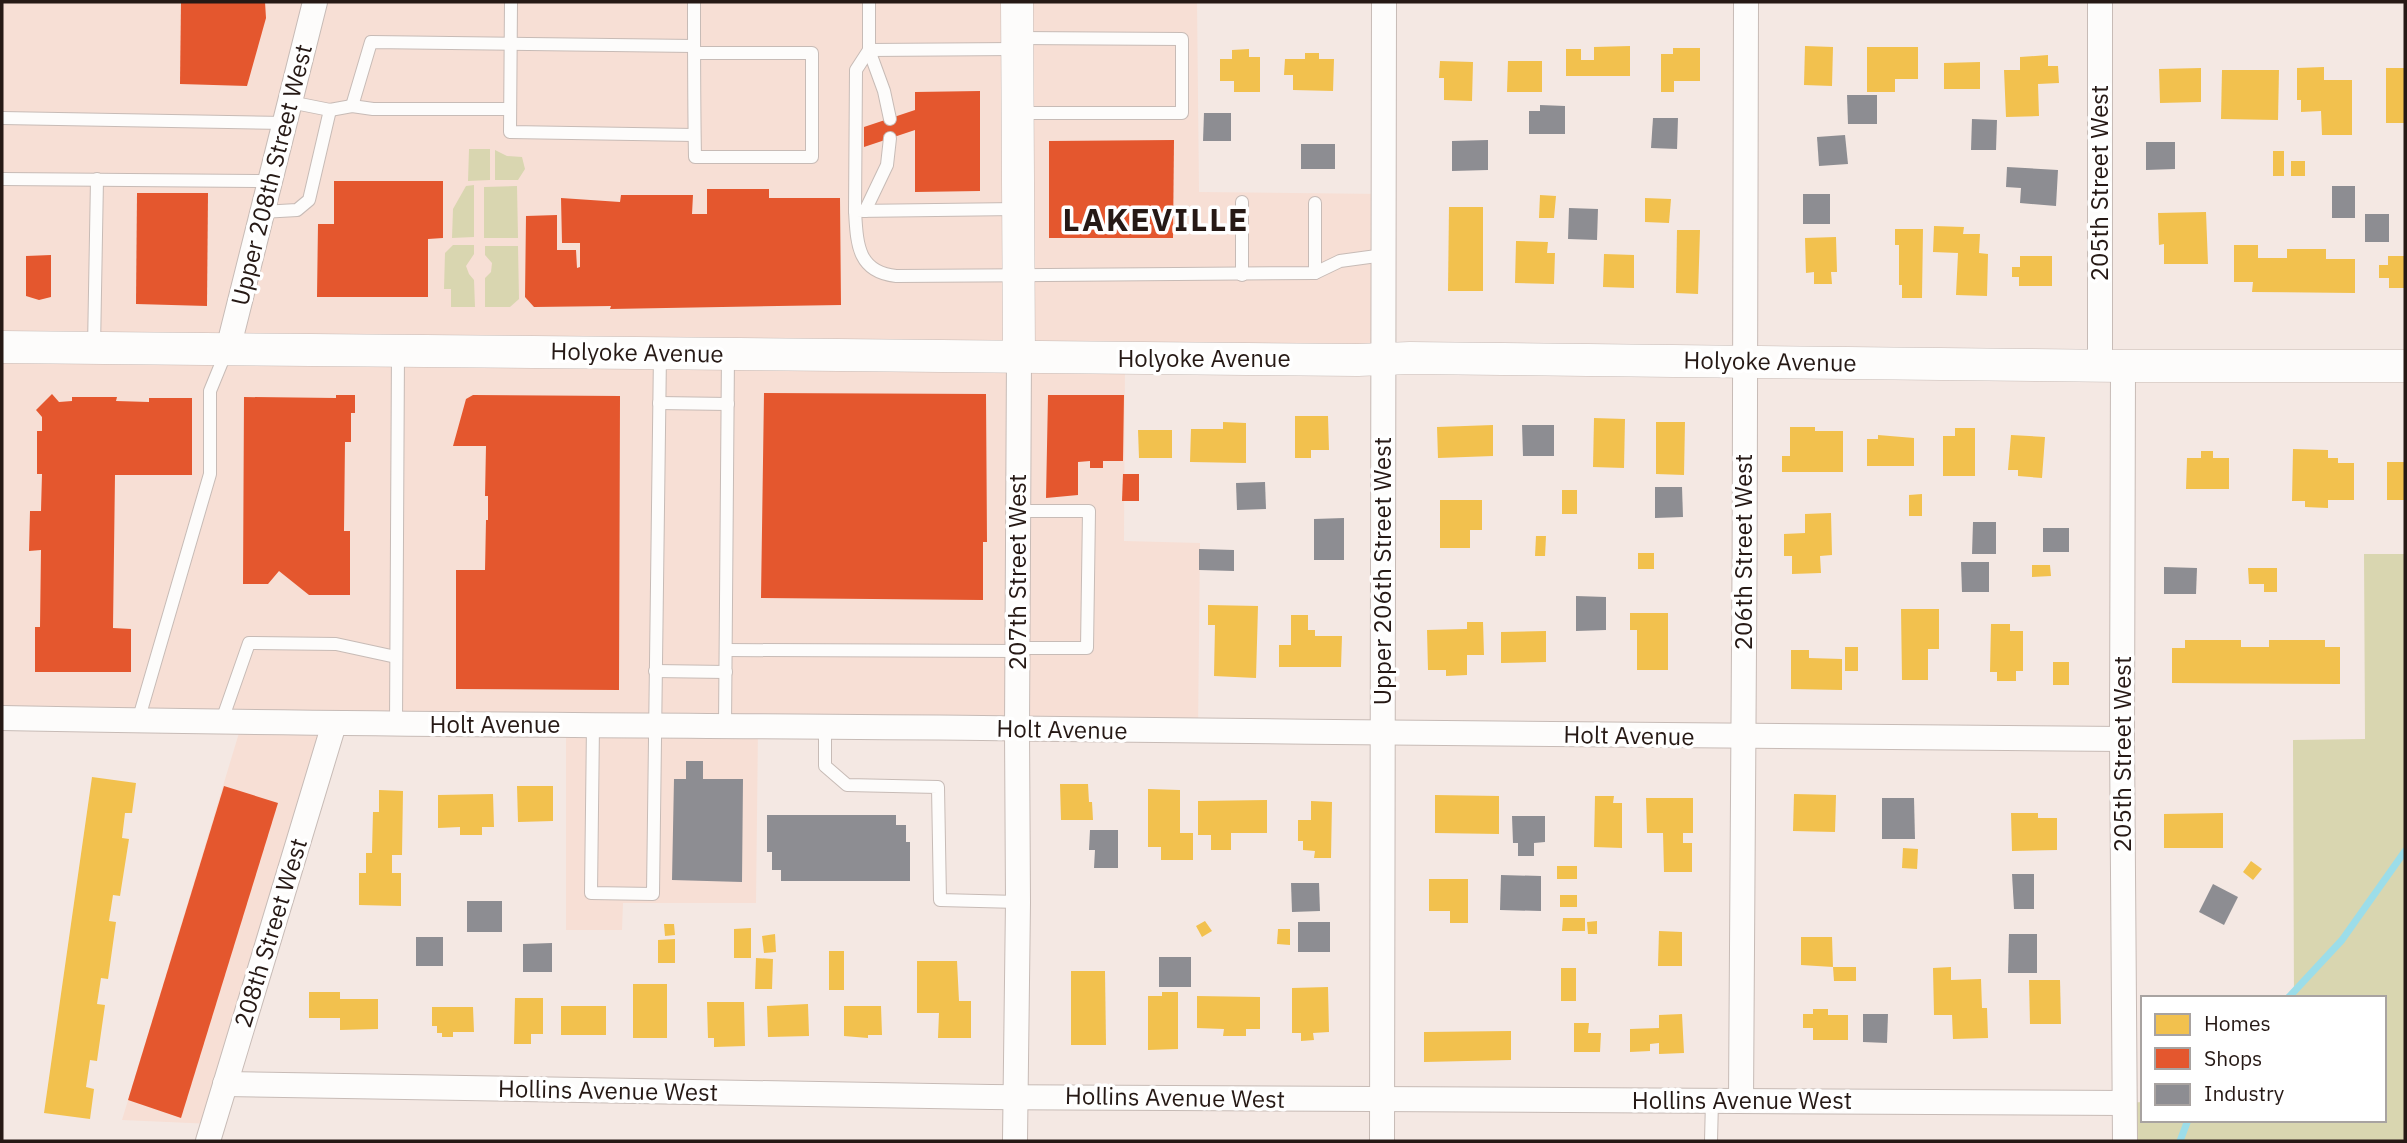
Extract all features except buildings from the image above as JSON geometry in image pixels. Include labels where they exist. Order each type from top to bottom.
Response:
[{"type":"street","name":"Upper 208th Street West","points":[[228,349],[315,2]]},
{"type":"street","name":"207th Street West","points":[[1015,1141],[1020,274],[1017,2]]},
{"type":"street","name":"Upper 206th Street West","points":[[1382,1141],[1384,2]]},
{"type":"street","name":"206th Street West","points":[[1741,1101],[1745,738],[1746,2]]},
{"type":"street","name":"205th Street West","points":[[2100,2],[2122,739],[2125,1141]]},
{"type":"street","name":"Holyoke Avenue","points":[[2,347],[2405,366]]},
{"type":"street","name":"Holt Avenue","points":[[2,718],[221,723],[654,725],[1745,738],[2122,739]]},
{"type":"street","name":"208th Street West","points":[[208,1141],[334,724]]},
{"type":"street","name":"Hollins Avenue West","points":[[225,1084],[1383,1100],[2124,1103]]},
{"type":"lane","points":[[511,2],[510,132],[694,135]]},
{"type":"lane","points":[[352,106],[371,42],[511,44],[694,49],[812,53],[812,157],[695,157],[694,135],[694,49],[694,2]]},
{"type":"lane","points":[[869,2],[869,50],[884,91],[890,119]]},
{"type":"lane","points":[[869,50],[1182,38],[1182,113],[1018,113]]},
{"type":"lane","points":[[869,50],[856,70],[860,211],[857,244],[863,257],[875,271],[883,274],[1315,273],[1340,261],[1384,256]]},
{"type":"lane","points":[[2,118],[287,113],[352,106],[510,109]]},
{"type":"lane","points":[[262,212],[297,210],[309,200],[330,110]]},
{"type":"lane","points":[[860,211],[887,165],[890,138]]},
{"type":"lane","points":[[2,179],[271,181]]},
{"type":"lane","points":[[94,348],[97,179]]},
{"type":"lane","points":[[1242,202],[1242,275]]},
{"type":"lane","points":[[1315,203],[1315,273]]},
{"type":"lane","points":[[860,211],[1019,209]]},
{"type":"lane","points":[[138,721],[210,474],[210,391],[228,349]]},
{"type":"lane","points":[[396,724],[398,350]]},
{"type":"lane","points":[[593,725],[591,893],[653,894],[660,353]]},
{"type":"lane","points":[[725,726],[728,354]]},
{"type":"lane","points":[[659,403],[728,404]]},
{"type":"lane","points":[[726,650],[1087,648],[1088,512],[1018,512]]},
{"type":"lane","points":[[221,723],[249,643],[336,644],[396,657]]},
{"type":"lane","points":[[655,671],[726,672]]},
{"type":"lane","points":[[825,727],[825,766],[847,785],[938,787],[940,900],[1018,902]]},
{"type":"lane","points":[[1711,1141],[1712,1101]]},
{"type":"shaded area","points":[[2,2],[1197,2],[1199,192],[1384,194],[1383,360],[1125,359],[1124,541],[1200,543],[1198,731],[758,728],[756,903],[623,903],[622,930],[566,930],[566,725],[334,724],[213,1124],[122,1120],[242,723],[2,718]]},
{"type":"shaded area","points":[[469,149],[490,149],[490,180],[468,181]]},
{"type":"shaded area","points":[[495,150],[507,156],[522,157],[525,169],[518,180],[495,180]]},
{"type":"shaded area","points":[[474,185],[474,237],[452,238],[453,209],[466,186]]},
{"type":"shaded area","points":[[517,186],[518,238],[484,238],[484,187]]},
{"type":"shaded area","points":[[453,245],[474,245],[474,254],[466,266],[474,280],[475,307],[451,307],[451,289],[444,289],[445,253]]},
{"type":"shaded area","points":[[485,246],[518,246],[519,299],[510,307],[485,307],[485,278],[491,272],[492,263],[485,255]]},
{"type":"shaded area","points":[[2364,554],[2405,554],[2405,1141],[2125,1141],[2124,1103],[2141,1102],[2141,1122],[2386,1122],[2386,996],[2294,996],[2293,740],[2365,739]]},
{"type":"waterway","points":[[2290,996],[2342,940],[2405,851]]},
{"type":"waterway","points":[[2180,1141],[2187,1122]]},
{"type":"district","name":"LAKEVILLE","points":[[1156,220]]}]
